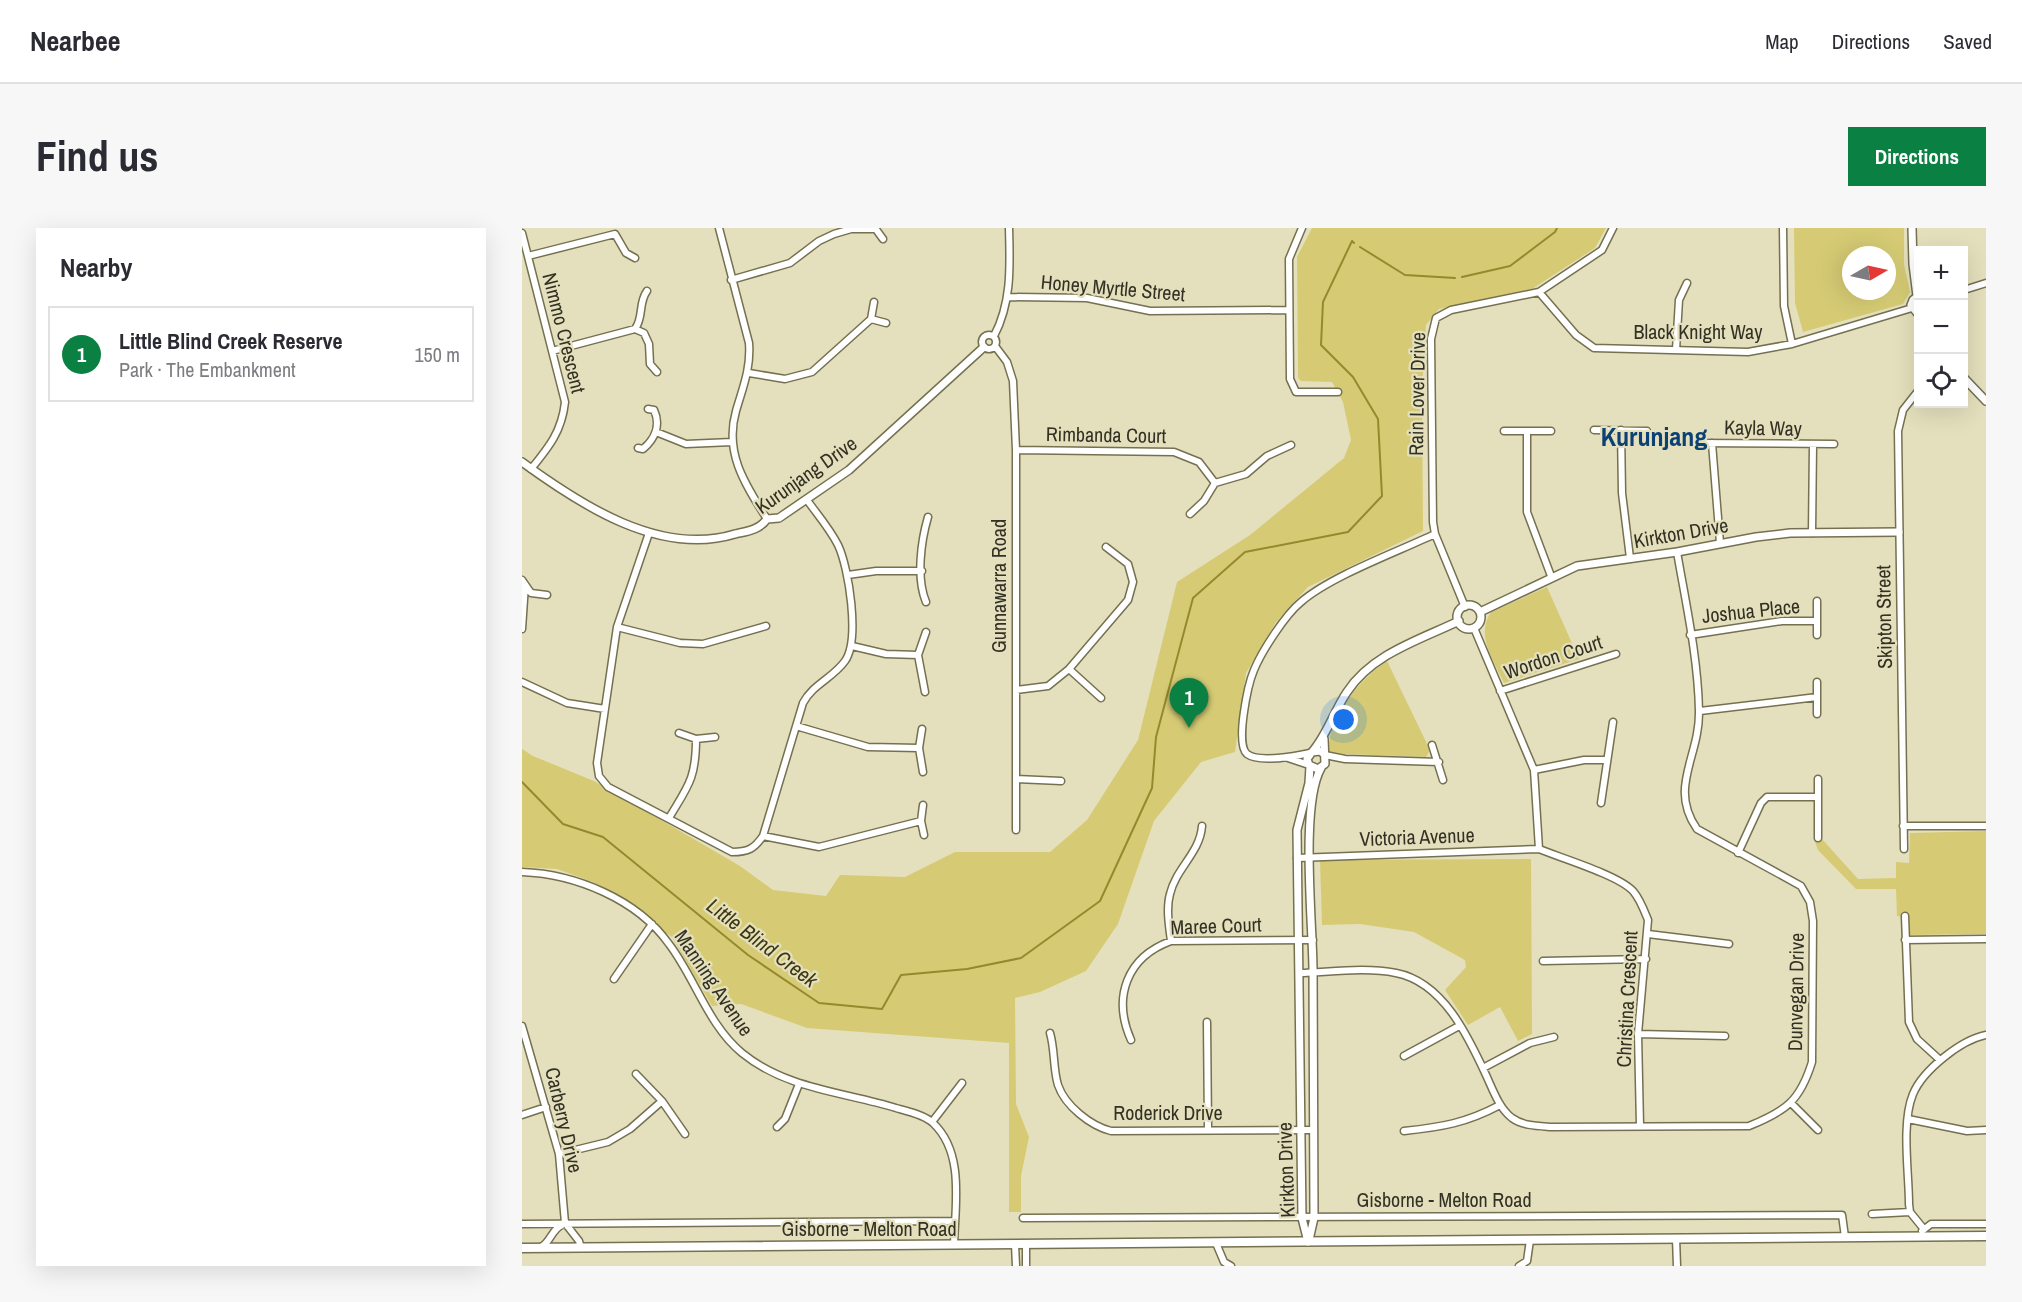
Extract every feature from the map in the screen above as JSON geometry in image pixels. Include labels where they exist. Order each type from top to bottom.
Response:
[{"type":"main road","name":"Gisborne - Melton Road","points":[[522,1248],[1986,1236]]},
{"type":"street","points":[[528,256],[615,234],[621,228]]},
{"type":"street","points":[[719,228],[749,343],[748,373],[735,414],[732,442],[739,474],[767,519]]},
{"type":"street","points":[[994,336],[984,336],[982,340],[984,347],[989,349],[995,346],[994,336],[1007,297],[1010,279],[1009,228]]},
{"type":"street","points":[[1302,228],[1289,258],[1290,379],[1296,392],[1338,392]]},
{"type":"street","name":"Rain Lover Drive","points":[[1435,534],[1431,339],[1436,318],[1451,310],[1539,292],[1602,250],[1613,228]]},
{"type":"street","points":[[1783,228],[1784,306],[1792,344]]},
{"type":"street","points":[[1912,228],[1914,270]]},
{"type":"street","points":[[731,280],[790,263],[819,241],[851,229],[875,229],[883,239]]},
{"type":"street","name":"Nimmo Crescent","points":[[522,233],[565,402],[563,422],[556,438],[531,469]]},
{"type":"street","points":[[615,234],[626,253],[635,258]]},
{"type":"street","points":[[1677,351],[1679,300],[1687,283]]},
{"type":"street","points":[[1968,289],[1986,283]]},
{"type":"street","points":[[552,351],[635,329],[641,321],[642,298],[647,291]]},
{"type":"street","name":"Black Knight Way","points":[[1539,292],[1576,335],[1594,348],[1748,352],[1792,344],[1912,308]]},
{"type":"street","name":"Honey Myrtle Street","points":[[1007,297],[1087,298],[1150,311],[1289,310]]},
{"type":"street","points":[[1912,308],[1911,303],[1914,300]]},
{"type":"street","points":[[748,373],[785,379],[812,372],[871,319],[874,302]]},
{"type":"street","points":[[871,319],[886,323]]},
{"type":"street","points":[[635,329],[644,333],[650,345],[650,364],[657,372]]},
{"type":"street","name":"Gunnawarra Road","points":[[995,346],[1008,362],[1013,381],[1016,450],[1014,570],[1016,830]]},
{"type":"street","name":"Kurunjang Drive","points":[[522,462],[559,489],[649,533],[687,542],[713,541],[761,527],[767,519],[779,518],[849,470],[984,347]]},
{"type":"street","points":[[1968,382],[1986,401]]},
{"type":"street","name":"Skipton Street","points":[[1904,849],[1898,431],[1904,410],[1914,396]]},
{"type":"street","points":[[638,448],[643,448],[650,443],[656,432],[657,415],[654,410],[648,408]]},
{"type":"street","points":[[1594,430],[1647,431]]},
{"type":"street","points":[[1620,430],[1622,493],[1630,558]]},
{"type":"street","points":[[1504,431],[1551,431]]},
{"type":"street","points":[[656,432],[686,444],[732,442]]},
{"type":"street","points":[[1527,432],[1527,512],[1551,576]]},
{"type":"street","name":"Kayla Way","points":[[1691,442],[1834,444]]},
{"type":"street","name":"Kayla Way","points":[[1712,443],[1720,543]]},
{"type":"street","points":[[1190,514],[1204,501],[1215,483],[1246,474],[1267,456],[1291,445]]},
{"type":"street","name":"Kayla Way","points":[[1812,533],[1813,445]]},
{"type":"street","name":"Rimbanda Court","points":[[1016,450],[1174,452],[1199,462],[1215,483]]},
{"type":"street","points":[[649,533],[617,627],[597,763],[601,781],[608,787],[732,852],[754,848],[763,836],[796,726],[809,693],[835,673],[846,660],[852,646],[848,575],[838,545],[807,500]]},
{"type":"street","points":[[926,602],[922,592],[922,536],[928,517]]},
{"type":"street","name":"Kirkton Drive","points":[[1480,612],[1551,576],[1577,566],[1677,552],[1756,537],[1812,533],[1899,532]]},
{"type":"street","points":[[1439,762],[1345,759],[1324,755],[1320,751],[1288,757],[1254,756],[1245,753],[1241,743],[1247,696],[1254,670],[1298,604],[1316,590],[1435,534],[1465,607]]},
{"type":"street","points":[[1016,690],[1048,686],[1069,669],[1128,600],[1133,582],[1128,564],[1106,547]]},
{"type":"street","name":"Dunvegan Drive","points":[[1300,973],[1397,973],[1414,979],[1440,996],[1483,1068],[1500,1105],[1512,1118],[1524,1124],[1552,1127],[1749,1125],[1777,1114],[1791,1104],[1805,1083],[1812,1062],[1814,921],[1810,902],[1801,886],[1697,830],[1686,809],[1684,785],[1696,744],[1700,711],[1677,552]]},
{"type":"street","points":[[848,575],[876,571],[922,571]]},
{"type":"street","points":[[523,582],[531,593],[547,595]]},
{"type":"street","points":[[522,629],[523,582]]},
{"type":"street","name":"Joshua Place","points":[[1817,601],[1817,635]]},
{"type":"street","points":[[1472,606],[1480,612],[1480,621],[1474,628],[1465,628],[1459,621],[1458,614],[1465,607],[1472,606]]},
{"type":"street","points":[[1310,766],[1307,759],[1324,736],[1338,706],[1364,670],[1397,650],[1459,621]]},
{"type":"street","name":"Joshua Place","points":[[1690,634],[1782,621],[1816,621]]},
{"type":"street","points":[[617,627],[680,643],[703,644],[766,626]]},
{"type":"street","points":[[1474,628],[1534,770],[1539,849]]},
{"type":"street","points":[[925,692],[918,655],[926,632]]},
{"type":"street","points":[[852,646],[886,654],[918,655]]},
{"type":"street","name":"Wordon Court","points":[[1500,691],[1616,654]]},
{"type":"street","points":[[1069,669],[1101,698]]},
{"type":"street","points":[[522,682],[567,703],[605,709]]},
{"type":"street","points":[[1817,682],[1817,714]]},
{"type":"street","points":[[1700,711],[1817,697]]},
{"type":"street","points":[[1601,803],[1613,722]]},
{"type":"street","points":[[796,726],[868,747],[919,748]]},
{"type":"street","points":[[922,729],[919,748],[923,772]]},
{"type":"street","points":[[679,733],[696,739],[716,737]]},
{"type":"street","points":[[1322,767],[1324,736]]},
{"type":"street","points":[[669,818],[693,777],[696,739]]},
{"type":"street","points":[[1432,745],[1443,780]]},
{"type":"street","points":[[1288,757],[1310,766],[1322,767],[1345,759]]},
{"type":"street","points":[[1534,770],[1584,760],[1606,760]]},
{"type":"street","name":"Kirkton Drive","points":[[1308,1242],[1302,1218],[1297,830],[1309,783],[1310,766]]},
{"type":"street","name":"Kirkton Drive","points":[[1308,1242],[1314,1218],[1311,815],[1315,783],[1322,767]]},
{"type":"street","points":[[1016,779],[1061,781]]},
{"type":"street","points":[[1818,779],[1818,838]]},
{"type":"street","points":[[1738,852],[1761,803],[1767,796],[1818,797]]},
{"type":"street","points":[[922,804],[921,821],[924,835]]},
{"type":"street","points":[[763,836],[819,847],[921,821]]},
{"type":"street","points":[[1171,941],[1168,924],[1170,893],[1200,842],[1202,826]]},
{"type":"street","points":[[1903,826],[1986,826]]},
{"type":"street","name":"Victoria Avenue","points":[[1298,858],[1539,849]]},
{"type":"street","name":"Christina Crescent","points":[[1539,849],[1618,881],[1632,890],[1643,906],[1648,920],[1648,934],[1638,1034],[1640,1126]]},
{"type":"street","name":"Manning Avenue","points":[[522,872],[543,873],[575,881],[631,908],[652,924],[669,944],[721,1029],[742,1053],[799,1084],[884,1104],[932,1122]]},
{"type":"street","points":[[1905,916],[1910,1022],[1917,1039],[1940,1060]]},
{"type":"street","points":[[614,979],[652,924]]},
{"type":"street","points":[[1648,934],[1729,944]]},
{"type":"street","points":[[1905,940],[1986,939]]},
{"type":"street","name":"Maree Court","points":[[1131,1040],[1121,1010],[1129,975],[1140,959],[1158,946],[1171,941],[1313,940]]},
{"type":"street","points":[[1543,961],[1646,958]]},
{"type":"street","points":[[1207,1022],[1208,1129]]},
{"type":"street","name":"Carberry Drive","points":[[522,1026],[559,1154],[565,1223],[579,1241],[581,1248]]},
{"type":"street","points":[[1404,1056],[1459,1026]]},
{"type":"street","name":"Roderick Drive","points":[[1050,1033],[1057,1084],[1061,1093],[1088,1122],[1099,1128],[1111,1131],[1313,1130]]},
{"type":"street","points":[[1638,1034],[1725,1036]]},
{"type":"street","points":[[1923,1228],[1910,1212],[1908,1119],[1913,1093],[1940,1060],[1960,1045],[1986,1035]]},
{"type":"street","points":[[1483,1068],[1530,1043],[1554,1037]]},
{"type":"street","points":[[636,1074],[662,1101],[685,1134]]},
{"type":"street","points":[[954,1245],[954,1159],[949,1143],[932,1122],[962,1083]]},
{"type":"street","points":[[777,1127],[784,1119],[799,1084]]},
{"type":"street","points":[[559,1154],[608,1142],[630,1129],[662,1101]]},
{"type":"street","points":[[1791,1104],[1818,1130]]},
{"type":"street","points":[[1404,1131],[1451,1126],[1470,1120],[1500,1105]]},
{"type":"street","points":[[522,1115],[546,1107]]},
{"type":"street","points":[[1908,1119],[1967,1131],[1986,1130]]},
{"type":"street","points":[[1872,1214],[1910,1212]]},
{"type":"street","name":"Gisborne - Melton Road","points":[[1023,1218],[1842,1215],[1845,1237]]},
{"type":"street","name":"Gisborne - Melton Road","points":[[522,1224],[955,1221]]},
{"type":"street","points":[[540,1248],[545,1245],[556,1227],[565,1223]]},
{"type":"street","points":[[1920,1237],[1923,1228],[1931,1224],[1986,1224]]},
{"type":"street","points":[[1676,1238],[1677,1266]]},
{"type":"street","name":"Gisborne - Melton Road","points":[[1519,1266],[1527,1261],[1530,1240]]},
{"type":"street","points":[[1216,1243],[1224,1262],[1231,1266]]},
{"type":"street","points":[[1015,1244],[1016,1266]]},
{"type":"street","points":[[1026,1244],[1026,1266]]},
{"type":"shaded area","points":[[1312,228],[1606,228],[1595,248],[1532,289],[1439,309],[1426,325],[1422,391],[1423,531],[1308,587],[1276,622],[1246,673],[1235,752],[1201,762],[1154,821],[1118,924],[1086,971],[1040,992],[1015,998],[1016,1104],[1029,1137],[1021,1176],[1021,1212],[1009,1212],[1009,1043],[807,1028],[741,1004],[712,1006],[672,937],[593,882],[557,869],[522,867],[522,749],[533,756],[594,781],[740,866],[773,890],[826,896],[840,875],[905,877],[955,852],[1050,852],[1087,820],[1138,740],[1177,582],[1250,535],[1344,458],[1351,440],[1343,402],[1332,382],[1301,381],[1298,378],[1297,257]]},
{"type":"shaded area","points":[[1794,228],[1904,228],[1904,264],[1910,292],[1903,304],[1803,332],[1795,303]]},
{"type":"shaded area","points":[[1547,587],[1579,659],[1504,683],[1485,639],[1487,621],[1491,612]]},
{"type":"shaded area","points":[[1387,661],[1430,750],[1426,757],[1344,754],[1328,751],[1334,724],[1340,712],[1366,678]]},
{"type":"shaded area","points":[[1986,831],[1986,934],[1908,935],[1908,917],[1897,916],[1896,889],[1856,889],[1818,850],[1814,839],[1822,839],[1858,879],[1896,878],[1896,862],[1909,863],[1910,833]]},
{"type":"shaded area","points":[[1531,859],[1532,1034],[1518,1041],[1500,1007],[1468,1025],[1445,990],[1466,967],[1465,960],[1414,932],[1360,924],[1322,925],[1320,860]]},
{"type":"waterway","name":"Little Blind Creek","points":[[1462,277],[1510,266],[1555,232],[1557,228]]},
{"type":"waterway","name":"Little Blind Creek","points":[[522,782],[563,824],[603,837],[748,955],[819,1003],[882,1009],[901,975],[967,969],[1021,958],[1100,901],[1152,788],[1156,737],[1193,598],[1245,552],[1348,532],[1382,496],[1378,419],[1353,377],[1321,345],[1323,302],[1352,241],[1354,243]]},
{"type":"waterway","name":"Little Blind Creek","points":[[1360,247],[1405,275],[1455,278]]},
{"type":"place","name":"Little Blind Creek Reserve","points":[[1189,728]]},
{"type":"district","name":"Kurunjang","points":[[1654,437]]}]
